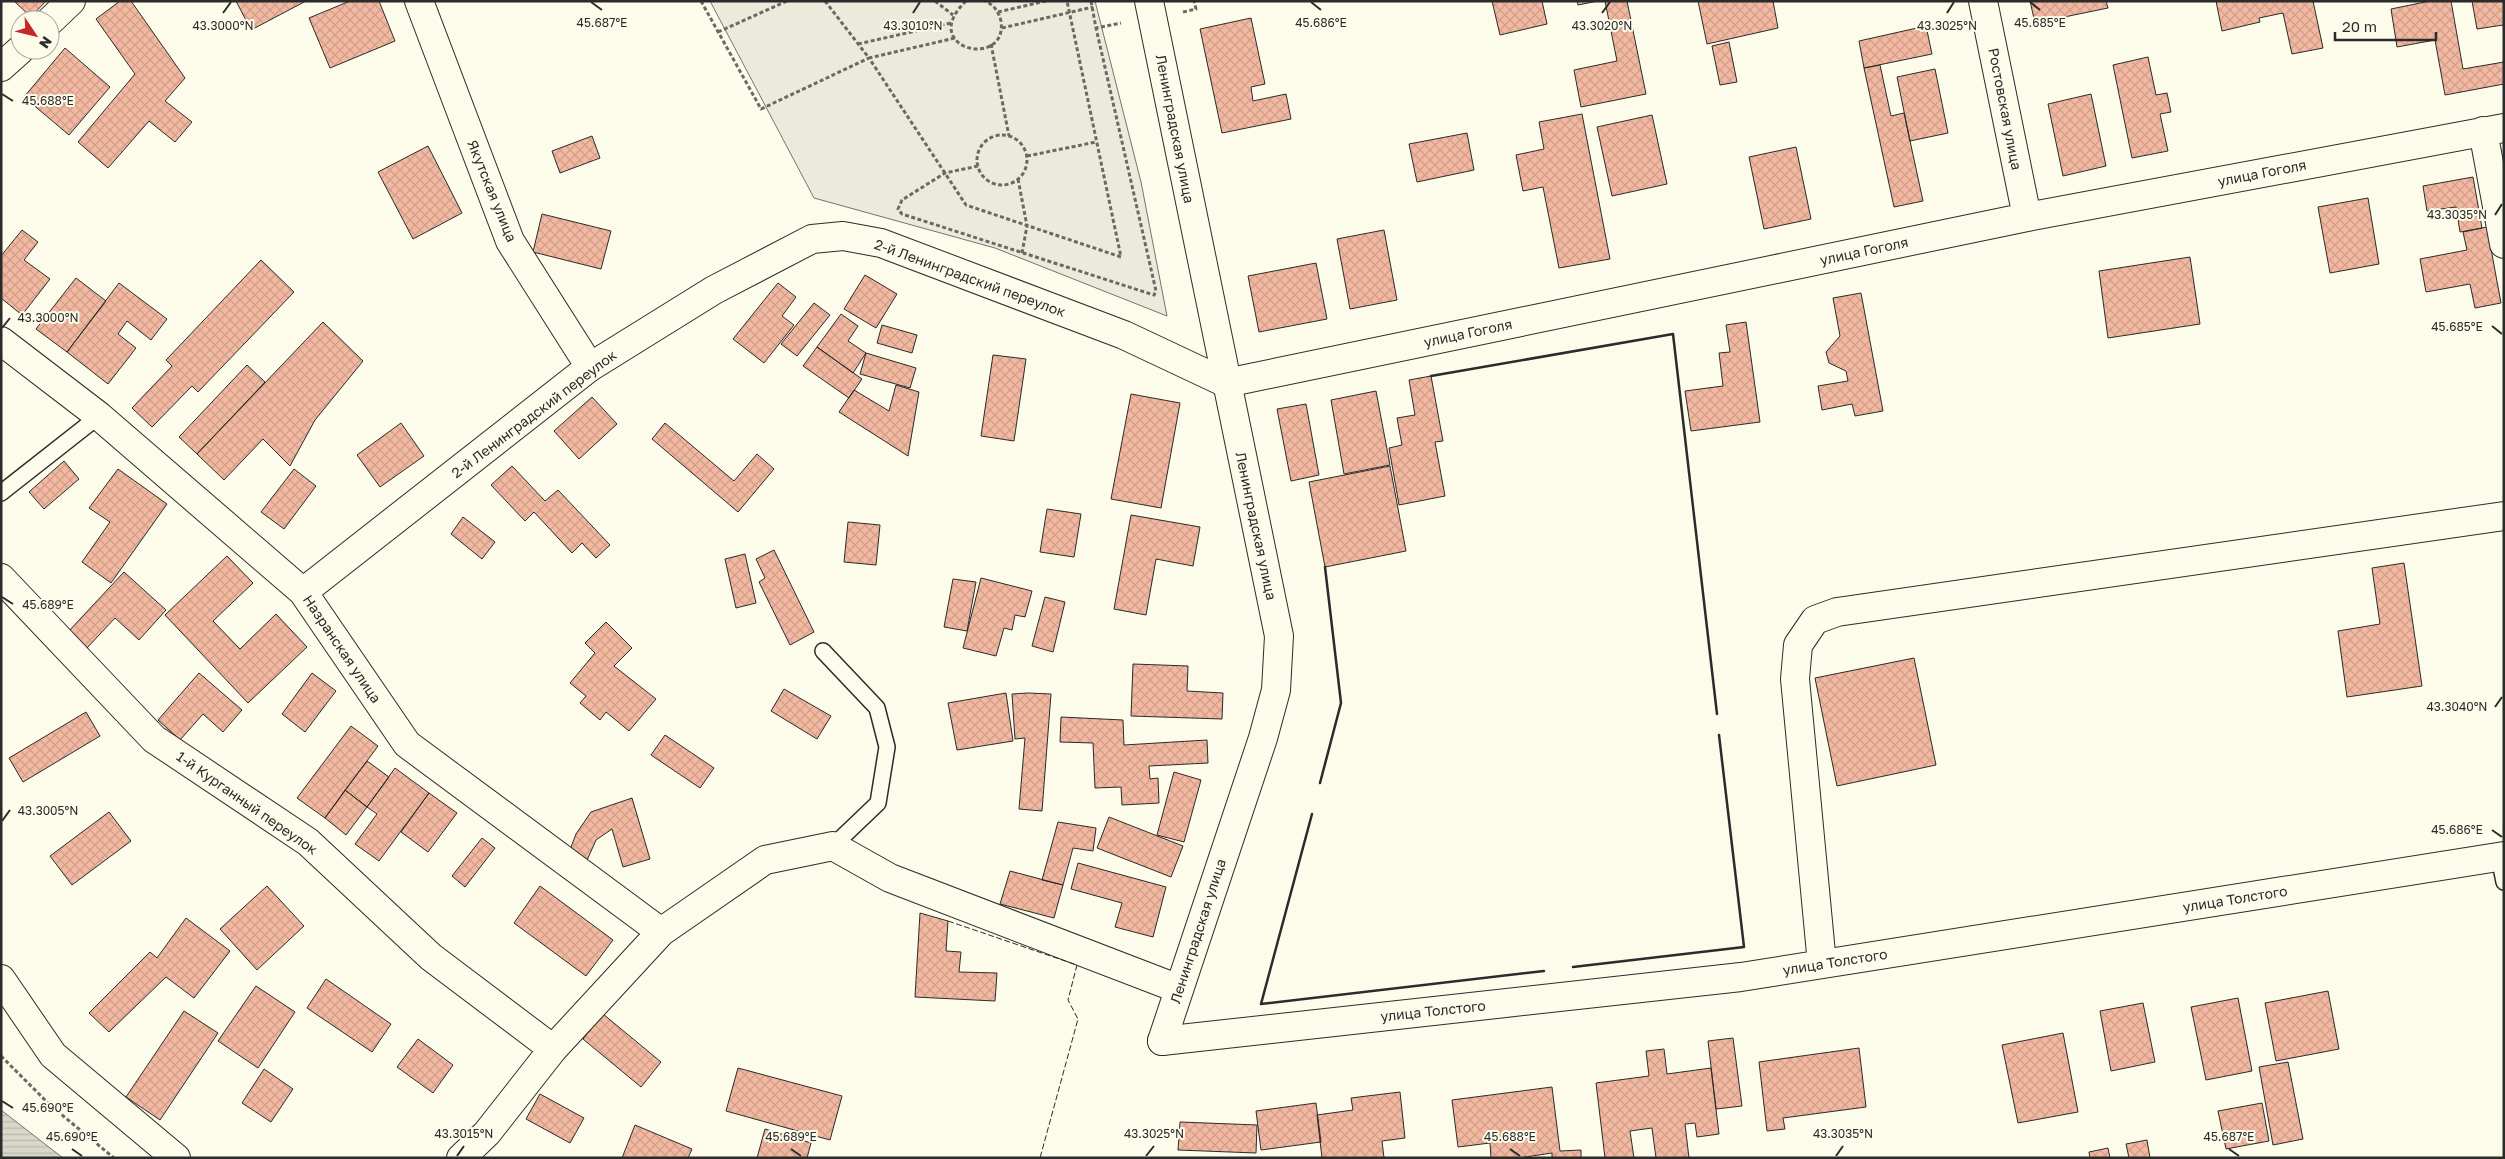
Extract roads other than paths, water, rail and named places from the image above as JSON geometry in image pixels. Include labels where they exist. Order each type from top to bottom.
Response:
[{"type":"street","points":[[60,11],[71,1]]},
{"type":"street","name":"Якутская улица","points":[[418,1],[510,241],[590,367]]},
{"type":"street","name":"Ленинградская улица","points":[[1149,1],[1279,636],[1276,690],[1263,738],[1162,1041]]},
{"type":"street","name":"Ростовская улица","points":[[1983,1],[2027,217]]},
{"type":"street","points":[[2493,129],[2504,244]]},
{"type":"street","name":"улица Гоголя","points":[[1226,383],[2027,217],[2493,129]]},
{"type":"street","name":"2-й Ленинградский переулок","points":[[303,592],[590,367],[714,290],[812,239],[843,236],[880,243],[1124,335],[1226,383]]},
{"type":"street","name":"Назранская улица","points":[[1,341],[99,416],[303,592],[407,744],[661,932]]},
{"type":"street","points":[[1822,964],[1794,679],[1798,645],[1816,620],[1847,611],[2504,516]]},
{"type":"street","name":"1-й Курганный переулок","points":[[1,578],[154,739],[308,842],[431,956],[553,1049]]},
{"type":"street","points":[[461,1158],[487,1133],[553,1049],[661,932],[765,860],[833,846],[890,878],[1179,989]]},
{"type":"street","name":"улица Толстого","points":[[1162,1041],[1741,977],[2502,865]]},
{"type":"street","points":[[1,979],[53,1055],[176,1158]]},
{"type":"lane","points":[[1,494],[99,416]]},
{"type":"lane","points":[[823,651],[877,708],[887,747],[878,803],[833,846]]}]
